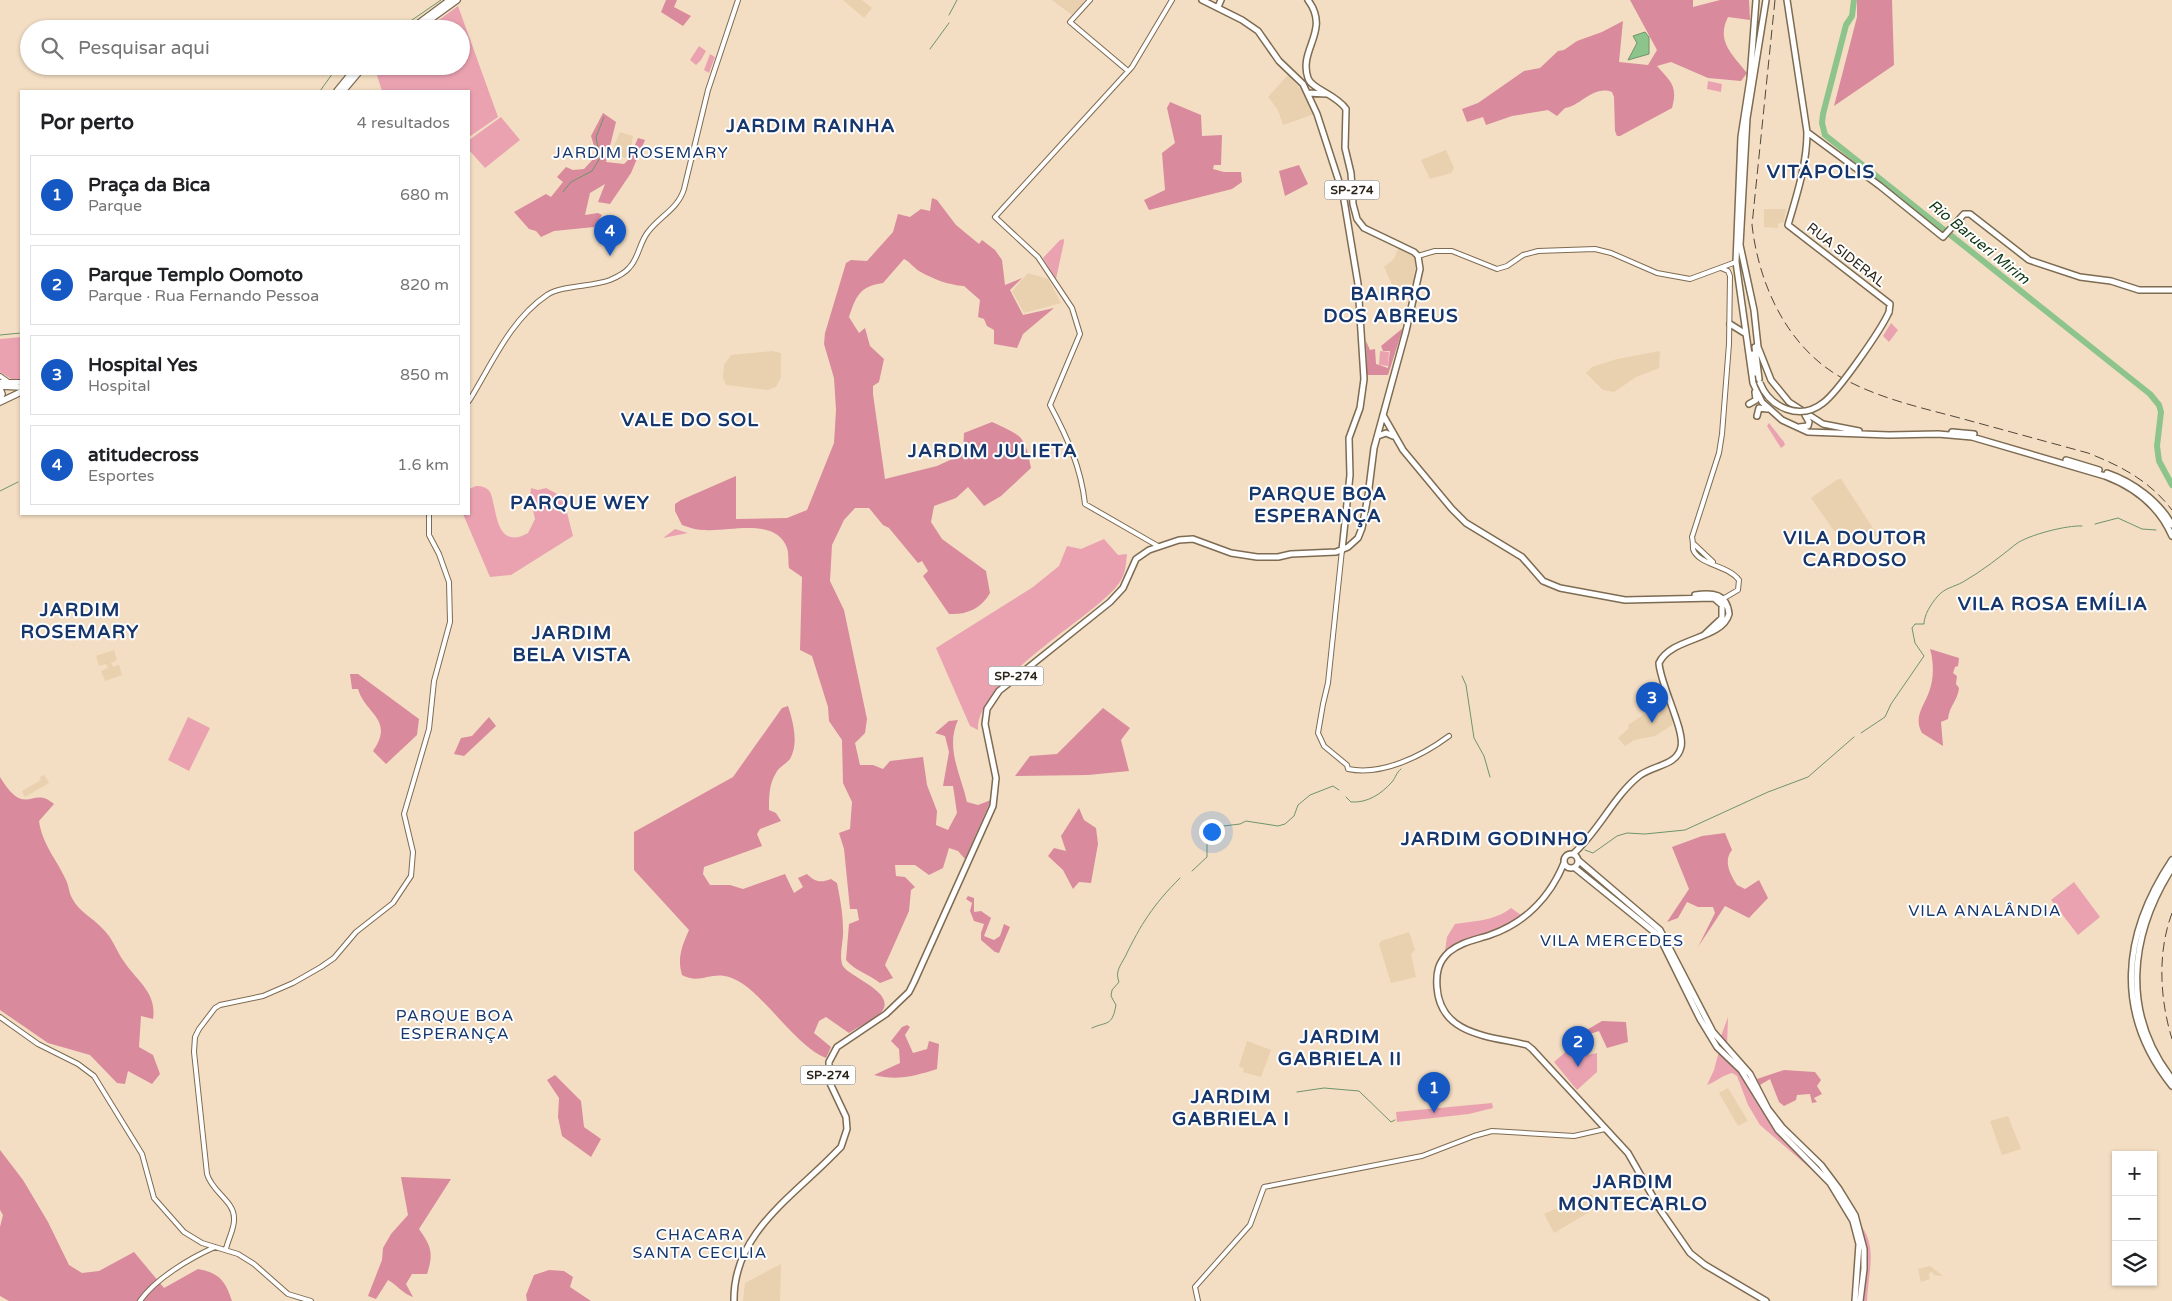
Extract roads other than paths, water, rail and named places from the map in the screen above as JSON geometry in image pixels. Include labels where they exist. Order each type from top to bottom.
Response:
[{"type":"highway","points":[[423,20],[450,0]]},
{"type":"highway","points":[[430,20],[457,0]]},
{"type":"highway","points":[[339,90],[351,75]]},
{"type":"highway","points":[[344,90],[356,75]]},
{"type":"highway","points":[[0,401],[2,394],[0,384],[20,387]]},
{"type":"highway","points":[[0,401],[20,392]]},
{"type":"main road","points":[[1202,0],[1218,7],[1258,31],[1279,61],[1308,93],[1340,185],[1350,225],[1358,284],[1364,379],[1360,408],[1349,438],[1350,475],[1342,550]]},
{"type":"main road","points":[[1218,7],[1221,0]]},
{"type":"main road","name":"SP-274","points":[[1308,0],[1318,17],[1306,65],[1308,78],[1314,86],[1331,94],[1346,109],[1345,148],[1351,173],[1355,214],[1364,228]]},
{"type":"main road","points":[[1756,0],[1758,12],[1766,11]]},
{"type":"main road","points":[[1749,404],[1756,400],[1740,302],[1736,262],[1741,137],[1750,78],[1756,0]]},
{"type":"main road","points":[[1766,0],[1766,11],[1747,116],[1742,206],[1742,260],[1752,300],[1758,347],[1771,380],[1785,398],[1805,414],[1831,427],[1854,431],[1949,431],[1973,434],[2080,464],[2125,480],[2156,504],[2172,525]]},
{"type":"main road","points":[[1787,0],[1807,132],[1946,233],[1964,214],[1970,214],[2006,240],[2029,260],[2071,275],[2111,281],[2139,290],[2172,290]]},
{"type":"main road","points":[[1308,93],[1331,94]]},
{"type":"main road","name":"RUA SIDERAL","points":[[1759,381],[1769,399],[1786,409],[1799,411],[1816,408],[1831,396],[1881,328],[1889,312],[1890,304],[1788,224],[1801,181],[1807,150],[1807,132]]},
{"type":"main road","points":[[1342,550],[1354,543],[1362,528],[1378,436],[1418,277],[1418,256],[1407,248],[1355,223],[1350,225]]},
{"type":"main road","points":[[1740,302],[1746,295],[1752,300]]},
{"type":"main road","points":[[1730,324],[1746,336],[1759,381]]},
{"type":"main road","points":[[1756,329],[1759,381]]},
{"type":"main road","points":[[1754,386],[1768,409],[1787,424],[1814,433],[1946,434],[1988,440],[2105,476],[2125,484],[2155,509],[2166,523],[2172,536]]},
{"type":"main road","points":[[1757,416],[1759,408],[1768,409]]},
{"type":"main road","points":[[1787,424],[1806,428],[1809,422],[1805,414]]},
{"type":"main road","points":[[1383,415],[1393,437],[1439,494],[1466,523],[1516,552],[1543,581],[1560,588],[1641,602],[1708,597],[1721,600],[1725,619],[1704,635],[1671,650],[1659,663],[1682,740],[1678,755],[1669,763],[1644,773],[1634,781],[1581,847],[1576,857],[1575,868]]},
{"type":"main road","points":[[1378,436],[1386,433],[1393,437]]},
{"type":"main road","name":"SP-274","points":[[734,1301],[735,1285],[741,1258],[758,1229],[834,1155],[846,1135],[846,1117],[828,1082],[828,1067],[832,1056],[842,1043],[876,1022],[909,992],[988,818],[997,786],[985,732],[985,716],[990,703],[999,691],[1035,660],[1110,602],[1123,588],[1136,559],[1158,546],[1179,540],[1193,539],[1222,551],[1257,558],[1342,550]]},
{"type":"main road","points":[[1766,1301],[1690,1253],[1661,1211],[1636,1166],[1605,1128],[1532,1049],[1527,1045],[1471,1033],[1461,1028],[1442,1008],[1437,990],[1438,966],[1459,945],[1501,931],[1522,920],[1534,909],[1558,876],[1566,856],[1576,857],[1660,930],[1713,1032],[1750,1074],[1768,1109],[1782,1128],[1821,1165],[1839,1189],[1855,1215],[1864,1249],[1864,1269],[1860,1301]]},
{"type":"main road","points":[[2172,860],[2152,891],[2144,909],[2131,988],[2140,1033],[2159,1069],[2172,1086]]},
{"type":"main road","points":[[1564,863],[1568,868]]},
{"type":"main road","points":[[1558,876],[1568,868],[1575,868],[1659,936],[1700,1019],[1717,1047],[1741,1070],[1778,1130],[1830,1183],[1852,1221],[1859,1244],[1855,1301]]},
{"type":"main road","points":[[2172,868],[2156,894],[2136,949],[2136,988],[2140,1014],[2151,1047],[2172,1079]]},
{"type":"street","points":[[470,399],[506,339],[532,309],[549,293],[596,284],[626,272],[635,260],[641,242],[648,231],[678,203],[684,189],[708,90],[738,0]]},
{"type":"street","points":[[1090,0],[1070,22],[1128,71]]},
{"type":"street","points":[[1158,546],[1085,504],[1081,477],[1074,452],[1050,404],[1080,334],[1072,308],[1038,257],[995,217],[1132,67],[1172,0]]},
{"type":"street","points":[[1418,256],[1435,250],[1452,251],[1497,268],[1507,266],[1523,255],[1538,251],[1595,249],[1612,253],[1657,273],[1681,279],[1698,278],[1736,262]]},
{"type":"street","points":[[1721,268],[1728,271],[1730,276],[1730,324],[1719,453],[1693,530],[1694,544],[1692,547],[1699,558],[1733,572],[1739,580],[1738,590],[1721,600]]},
{"type":"street","points":[[0,376],[9,383]]},
{"type":"street","points":[[0,384],[20,382]]},
{"type":"street","points":[[226,1250],[234,1218],[229,1204],[212,1188],[207,1174],[194,1052],[195,1037],[217,1006],[263,996],[294,983],[321,968],[334,958],[360,928],[393,904],[411,876],[413,859],[405,811],[430,722],[434,681],[450,622],[450,599],[445,567],[429,535],[429,515]]},
{"type":"street","points":[[1342,550],[1328,684],[1322,704],[1318,733],[1324,746],[1348,767],[1363,772],[1421,755],[1449,736]]},
{"type":"street","points":[[0,1017],[38,1044],[90,1072],[142,1154],[150,1190],[157,1204],[184,1232],[214,1247],[248,1260],[288,1294],[311,1301]]},
{"type":"street","points":[[1198,1301],[1195,1287],[1250,1225],[1264,1187],[1422,1156],[1492,1131],[1574,1136],[1605,1128]]},
{"type":"street","points":[[140,1301],[166,1276],[196,1256],[214,1247]]},
{"type":"waterway","points":[[412,20],[441,0]]},
{"type":"waterway","points":[[949,15],[957,0]]},
{"type":"waterway","name":"Rio Barueri Mirim","points":[[1854,0],[1852,16],[1846,25],[1823,114],[1822,123],[1825,135],[2150,394],[2159,405],[2161,412],[2157,446],[2159,461],[2172,485]]},
{"type":"waterway","points":[[930,49],[949,23]]},
{"type":"waterway","points":[[321,90],[332,75]]},
{"type":"waterway","points":[[563,192],[571,182],[592,171],[600,158],[596,137],[604,117]]},
{"type":"waterway","points":[[0,335],[20,333]]},
{"type":"waterway","points":[[0,491],[18,482]]},
{"type":"waterway","points":[[2095,524],[2118,518],[2142,529],[2156,530]]},
{"type":"waterway","points":[[1861,733],[1885,717],[1891,704],[1924,656],[1915,643],[1912,628],[1915,624],[1924,624],[1928,610],[1940,594],[1963,582],[2016,544],[2029,537],[2067,527],[2082,526]]},
{"type":"waterway","points":[[1462,676],[1466,685],[1474,738],[1484,756],[1490,777]]},
{"type":"waterway","points":[[1585,850],[1593,853],[1617,836],[1627,833],[1645,834],[1685,830],[1768,792],[1808,777],[1854,737]]},
{"type":"waterway","points":[[1346,797],[1351,802],[1363,801],[1374,797],[1392,782],[1401,769]]},
{"type":"waterway","points":[[1192,871],[1207,857],[1207,828],[1240,824],[1246,821],[1278,826],[1285,824],[1294,816],[1298,805],[1310,795],[1333,786],[1339,790]]},
{"type":"waterway","points":[[1092,1028],[1108,1022],[1113,1017],[1116,1005],[1111,996],[1112,990],[1119,982],[1118,972],[1120,966],[1148,915],[1180,878]]},
{"type":"waterway","points":[[1297,1092],[1324,1088],[1359,1091],[1391,1122],[1395,1120]]},
{"type":"railway","points":[[1775,0],[1752,225],[1761,271],[1769,293],[1792,333],[1807,351],[1824,366],[1857,386],[1913,406],[2088,453],[2112,463],[2134,476],[2154,491],[2172,510]]},
{"type":"railway","points":[[2172,913],[2167,928],[2162,960],[2163,993],[2172,1039]]},
{"type":"place","name":"atitudecross","points":[[610,256]]},
{"type":"place","name":"Hospital Yes","points":[[1652,723]]},
{"type":"place","name":"Parque Templo Oomoto","points":[[1578,1067]]},
{"type":"place","name":"Praça da Bica","points":[[1434,1113]]},
{"type":"district","name":"JARDIM RAINHA","points":[[811,126]]},
{"type":"district","name":"JARDIM ROSEMARY","points":[[641,153]]},
{"type":"district","name":"VITÁPOLIS","points":[[1821,172]]},
{"type":"district","name":"BAIRRO DOS ABREUS","points":[[1391,305]]},
{"type":"district","name":"VALE DO SOL","points":[[690,420]]},
{"type":"district","name":"JARDIM JULIETA","points":[[993,451]]},
{"type":"district","name":"PARQUE WEY","points":[[580,503]]},
{"type":"district","name":"PARQUE BOA ESPERANÇA","points":[[1318,505]]},
{"type":"district","name":"VILA DOUTOR CARDOSO","points":[[1855,549]]},
{"type":"district","name":"VILA ROSA EMÍLIA","points":[[2053,604]]},
{"type":"district","name":"JARDIM ROSEMARY","points":[[80,621]]},
{"type":"district","name":"JARDIM BELA VISTA","points":[[572,644]]},
{"type":"district","name":"JARDIM GODINHO","points":[[1495,839]]},
{"type":"district","name":"VILA ANALÂNDIA","points":[[1985,911]]},
{"type":"district","name":"VILA MERCEDES","points":[[1612,941]]},
{"type":"district","name":"PARQUE BOA ESPERANÇA","points":[[455,1025]]},
{"type":"district","name":"JARDIM GABRIELA II","points":[[1340,1048]]},
{"type":"district","name":"JARDIM GABRIELA I","points":[[1231,1108]]},
{"type":"district","name":"JARDIM MONTECARLO","points":[[1633,1193]]},
{"type":"district","name":"CHACARA SANTA CECILIA","points":[[700,1244]]}]
